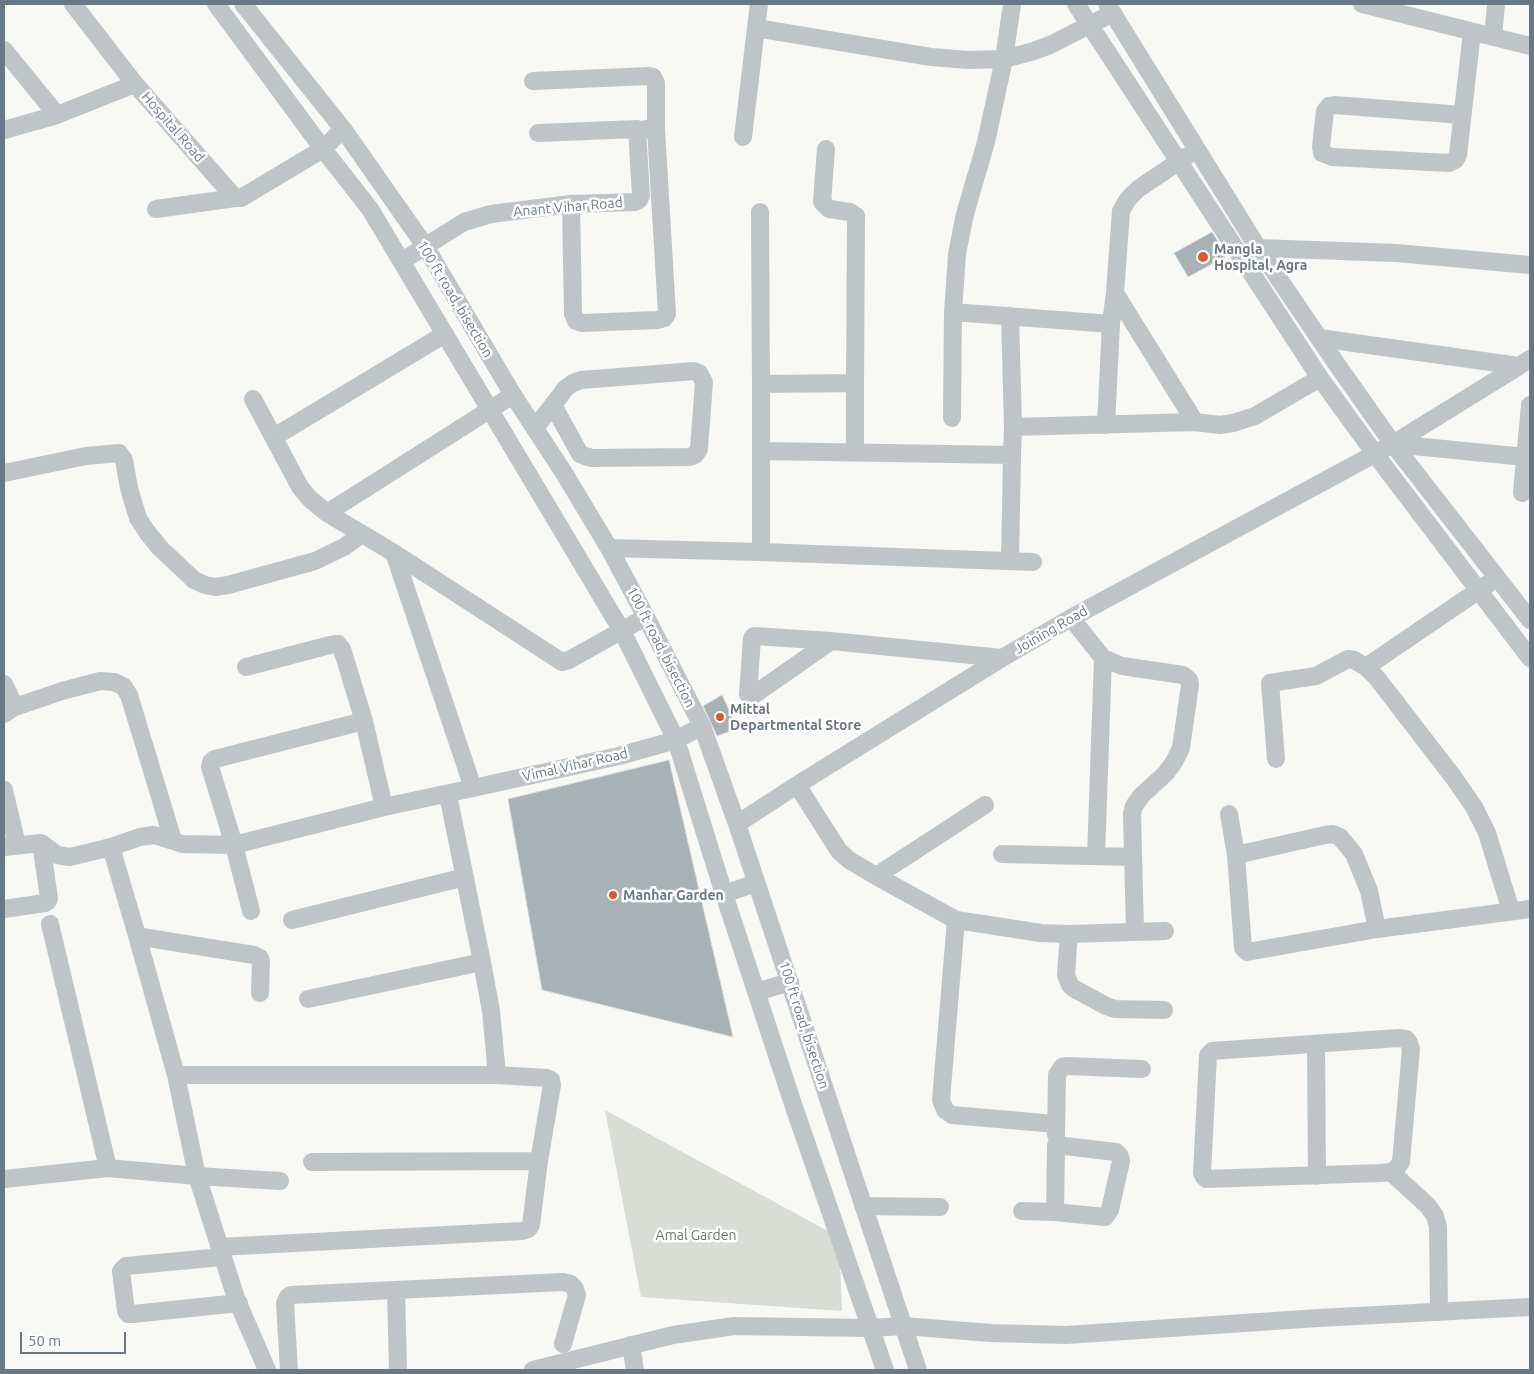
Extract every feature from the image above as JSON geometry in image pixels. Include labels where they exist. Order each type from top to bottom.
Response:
[{"type":"street","points":[[72,4],[135,84]]},
{"type":"street","name":"100 ft road, bisection","points":[[216,4],[323,149],[370,209],[622,631],[676,740],[756,992],[885,1370]]},
{"type":"street","name":"100 ft road, bisection","points":[[244,4],[343,129],[424,246],[513,395],[564,473],[609,548],[702,726],[790,982],[918,1370]]},
{"type":"street","points":[[743,137],[759,4]]},
{"type":"street","points":[[952,418],[954,282],[959,246],[965,214],[986,142],[1004,59],[1012,4]]},
{"type":"street","points":[[1076,4],[1320,378],[1375,454],[1530,658]]},
{"type":"street","points":[[1362,4],[1530,46]]},
{"type":"street","points":[[1494,37],[1496,4]]},
{"type":"street","points":[[756,28],[931,57],[968,60],[1004,59],[1034,51],[1089,24],[1110,8],[1258,248],[1319,338],[1393,444],[1530,620]]},
{"type":"street","points":[[1462,115],[1329,106],[1325,111],[1322,153],[1332,157],[1449,163],[1455,160],[1458,155],[1472,32]]},
{"type":"street","points":[[4,50],[57,115]]},
{"type":"street","points":[[533,81],[653,77],[656,83],[656,129],[667,314],[664,318],[658,320],[582,323],[576,321],[573,314],[571,204]]},
{"type":"street","name":"Hospital Road","points":[[4,130],[57,115],[135,84],[235,198]]},
{"type":"street","points":[[156,209],[241,198],[323,149],[343,129]]},
{"type":"street","points":[[538,133],[656,129]]},
{"type":"street","name":"Anant Vihar Road","points":[[402,261],[464,222],[491,214],[571,204],[635,202],[639,200],[641,195],[637,130]]},
{"type":"street","points":[[826,149],[822,202],[829,208],[850,212],[856,216],[855,452]]},
{"type":"street","points":[[1106,425],[1111,324],[1121,211],[1128,199],[1138,189],[1196,150]]},
{"type":"street","points":[[760,212],[761,552]]},
{"type":"street","points":[[1240,256],[1258,248],[1396,253],[1530,265]]},
{"type":"street","points":[[1115,293],[1195,422]]},
{"type":"street","points":[[954,312],[1111,324]]},
{"type":"street","points":[[1010,316],[1013,427],[1010,561]]},
{"type":"street","points":[[274,437],[445,334]]},
{"type":"street","points":[[1319,338],[1525,362]]},
{"type":"street","name":"Joining Road","points":[[737,824],[1002,658],[1071,618],[1393,444],[1525,362]]},
{"type":"street","points":[[535,428],[566,388],[581,380],[694,371],[699,373],[704,382],[699,449],[695,455],[689,457],[592,458],[580,454],[553,405]]},
{"type":"street","points":[[1013,427],[1195,422],[1220,425],[1255,416],[1320,378]]},
{"type":"street","points":[[761,384],[855,383]]},
{"type":"street","points":[[327,513],[513,395]]},
{"type":"street","points":[[253,399],[300,486],[310,500],[327,513],[394,553],[562,662],[646,617]]},
{"type":"street","points":[[1522,493],[1530,405]]},
{"type":"street","points":[[1393,444],[1525,457]]},
{"type":"street","points":[[762,451],[1012,455]]},
{"type":"street","points":[[4,473],[86,456],[118,453],[122,455],[134,504],[147,532],[160,548],[194,580],[215,587],[315,561],[344,547],[362,534]]},
{"type":"street","points":[[609,548],[1033,562]]},
{"type":"street","points":[[394,553],[474,788]]},
{"type":"street","points":[[1366,667],[1497,577]]},
{"type":"street","points":[[1071,618],[1103,658],[1122,666],[1183,675],[1189,680],[1190,685],[1181,748],[1166,773],[1141,796],[1134,806],[1132,814],[1135,931]]},
{"type":"street","points":[[831,641],[752,696],[748,694],[753,636],[831,641],[1002,658]]},
{"type":"street","points":[[246,667],[330,644],[338,644],[342,649],[364,721],[384,807]]},
{"type":"street","points":[[1096,856],[1103,658]]},
{"type":"street","points":[[1276,759],[1270,683],[1316,676],[1348,659],[1354,660],[1366,667],[1395,701],[1474,807],[1487,833],[1511,911]]},
{"type":"street","points":[[4,684],[9,710],[62,691],[100,682],[114,682],[123,686],[129,695],[173,840]]},
{"type":"street","points":[[251,911],[234,845],[210,766],[211,762],[215,759],[364,721]]},
{"type":"street","name":"Vimal Vihar Road","points":[[41,843],[57,855],[70,857],[111,848],[140,837],[154,835],[183,844],[234,845],[384,807],[448,795],[619,756],[676,740],[702,726]]},
{"type":"street","points":[[797,785],[839,851],[876,876],[956,920],[1041,933],[1165,931]]},
{"type":"street","points":[[4,790],[10,846],[41,843],[49,898],[45,903],[4,909]]},
{"type":"street","points":[[448,795],[491,1011],[497,1075]]},
{"type":"street","points":[[876,876],[985,804]]},
{"type":"street","points":[[1229,814],[1236,855],[1243,948],[1247,952],[1377,929],[1530,909]]},
{"type":"street","points":[[1236,855],[1326,835],[1333,834],[1340,837],[1354,854],[1369,891],[1377,929]]},
{"type":"street","points":[[111,848],[124,885],[176,1075],[197,1176],[238,1303],[267,1370]]},
{"type":"street","points":[[1002,854],[1133,857]]},
{"type":"street","points":[[292,920],[465,877]]},
{"type":"street","points":[[724,894],[756,883]]},
{"type":"street","points":[[956,920],[941,1100],[945,1110],[952,1116],[1056,1124]]},
{"type":"street","points":[[50,924],[108,1168]]},
{"type":"street","points":[[1069,934],[1066,975],[1073,988],[1115,1009],[1164,1010]]},
{"type":"street","points":[[138,939],[142,936],[254,955],[260,958],[261,961],[260,993]]},
{"type":"street","points":[[308,999],[482,962]]},
{"type":"street","points":[[756,992],[790,982]]},
{"type":"street","points":[[1406,1039],[1411,1049],[1401,1162],[1398,1168],[1391,1172],[1206,1179],[1202,1173],[1209,1053],[1215,1050],[1406,1039]]},
{"type":"street","points":[[1316,1045],[1317,1176]]},
{"type":"street","points":[[1055,1212],[1057,1075],[1062,1067],[1066,1066],[1142,1069]]},
{"type":"street","points":[[176,1075],[497,1075],[547,1078],[551,1080],[552,1085],[539,1161],[531,1225],[528,1229],[522,1231],[220,1252],[126,1266],[121,1271],[128,1314],[238,1303]]},
{"type":"street","points":[[1022,1211],[1105,1216],[1110,1210],[1121,1158],[1116,1152],[1056,1145]]},
{"type":"street","points":[[312,1162],[539,1161]]},
{"type":"street","points":[[4,1180],[108,1168],[280,1181]]},
{"type":"street","points":[[1391,1172],[1428,1206],[1435,1216],[1438,1227],[1439,1312]]},
{"type":"street","points":[[863,1206],[940,1206]]},
{"type":"street","points":[[289,1370],[285,1303],[288,1297],[291,1296],[563,1282],[571,1284],[577,1295],[563,1344]]},
{"type":"street","points":[[396,1290],[398,1370]]},
{"type":"street","points":[[534,1370],[673,1335],[734,1326],[870,1328],[904,1326],[992,1333],[1066,1335],[1530,1307]]},
{"type":"street","points":[[631,1345],[635,1370]]},
{"type":"green space","name":"Amal Garden","points":[[605,1110],[839,1237],[842,1311],[641,1297]]},
{"type":"building","points":[[1212,232],[1227,256],[1188,277],[1174,253]]},
{"type":"building","name":"Mittal Departmental Store","points":[[722,695],[738,728],[717,736],[703,706]]},
{"type":"building","name":"Manhar Garden","points":[[669,760],[733,1037],[542,990],[508,799]]},
{"type":"place","name":"Mangla Hospital, Agra","points":[[1203,257]]},
{"type":"place","name":"Mittal Departmental Store","points":[[720,717]]},
{"type":"place","name":"Manhar Garden","points":[[613,895]]}]
